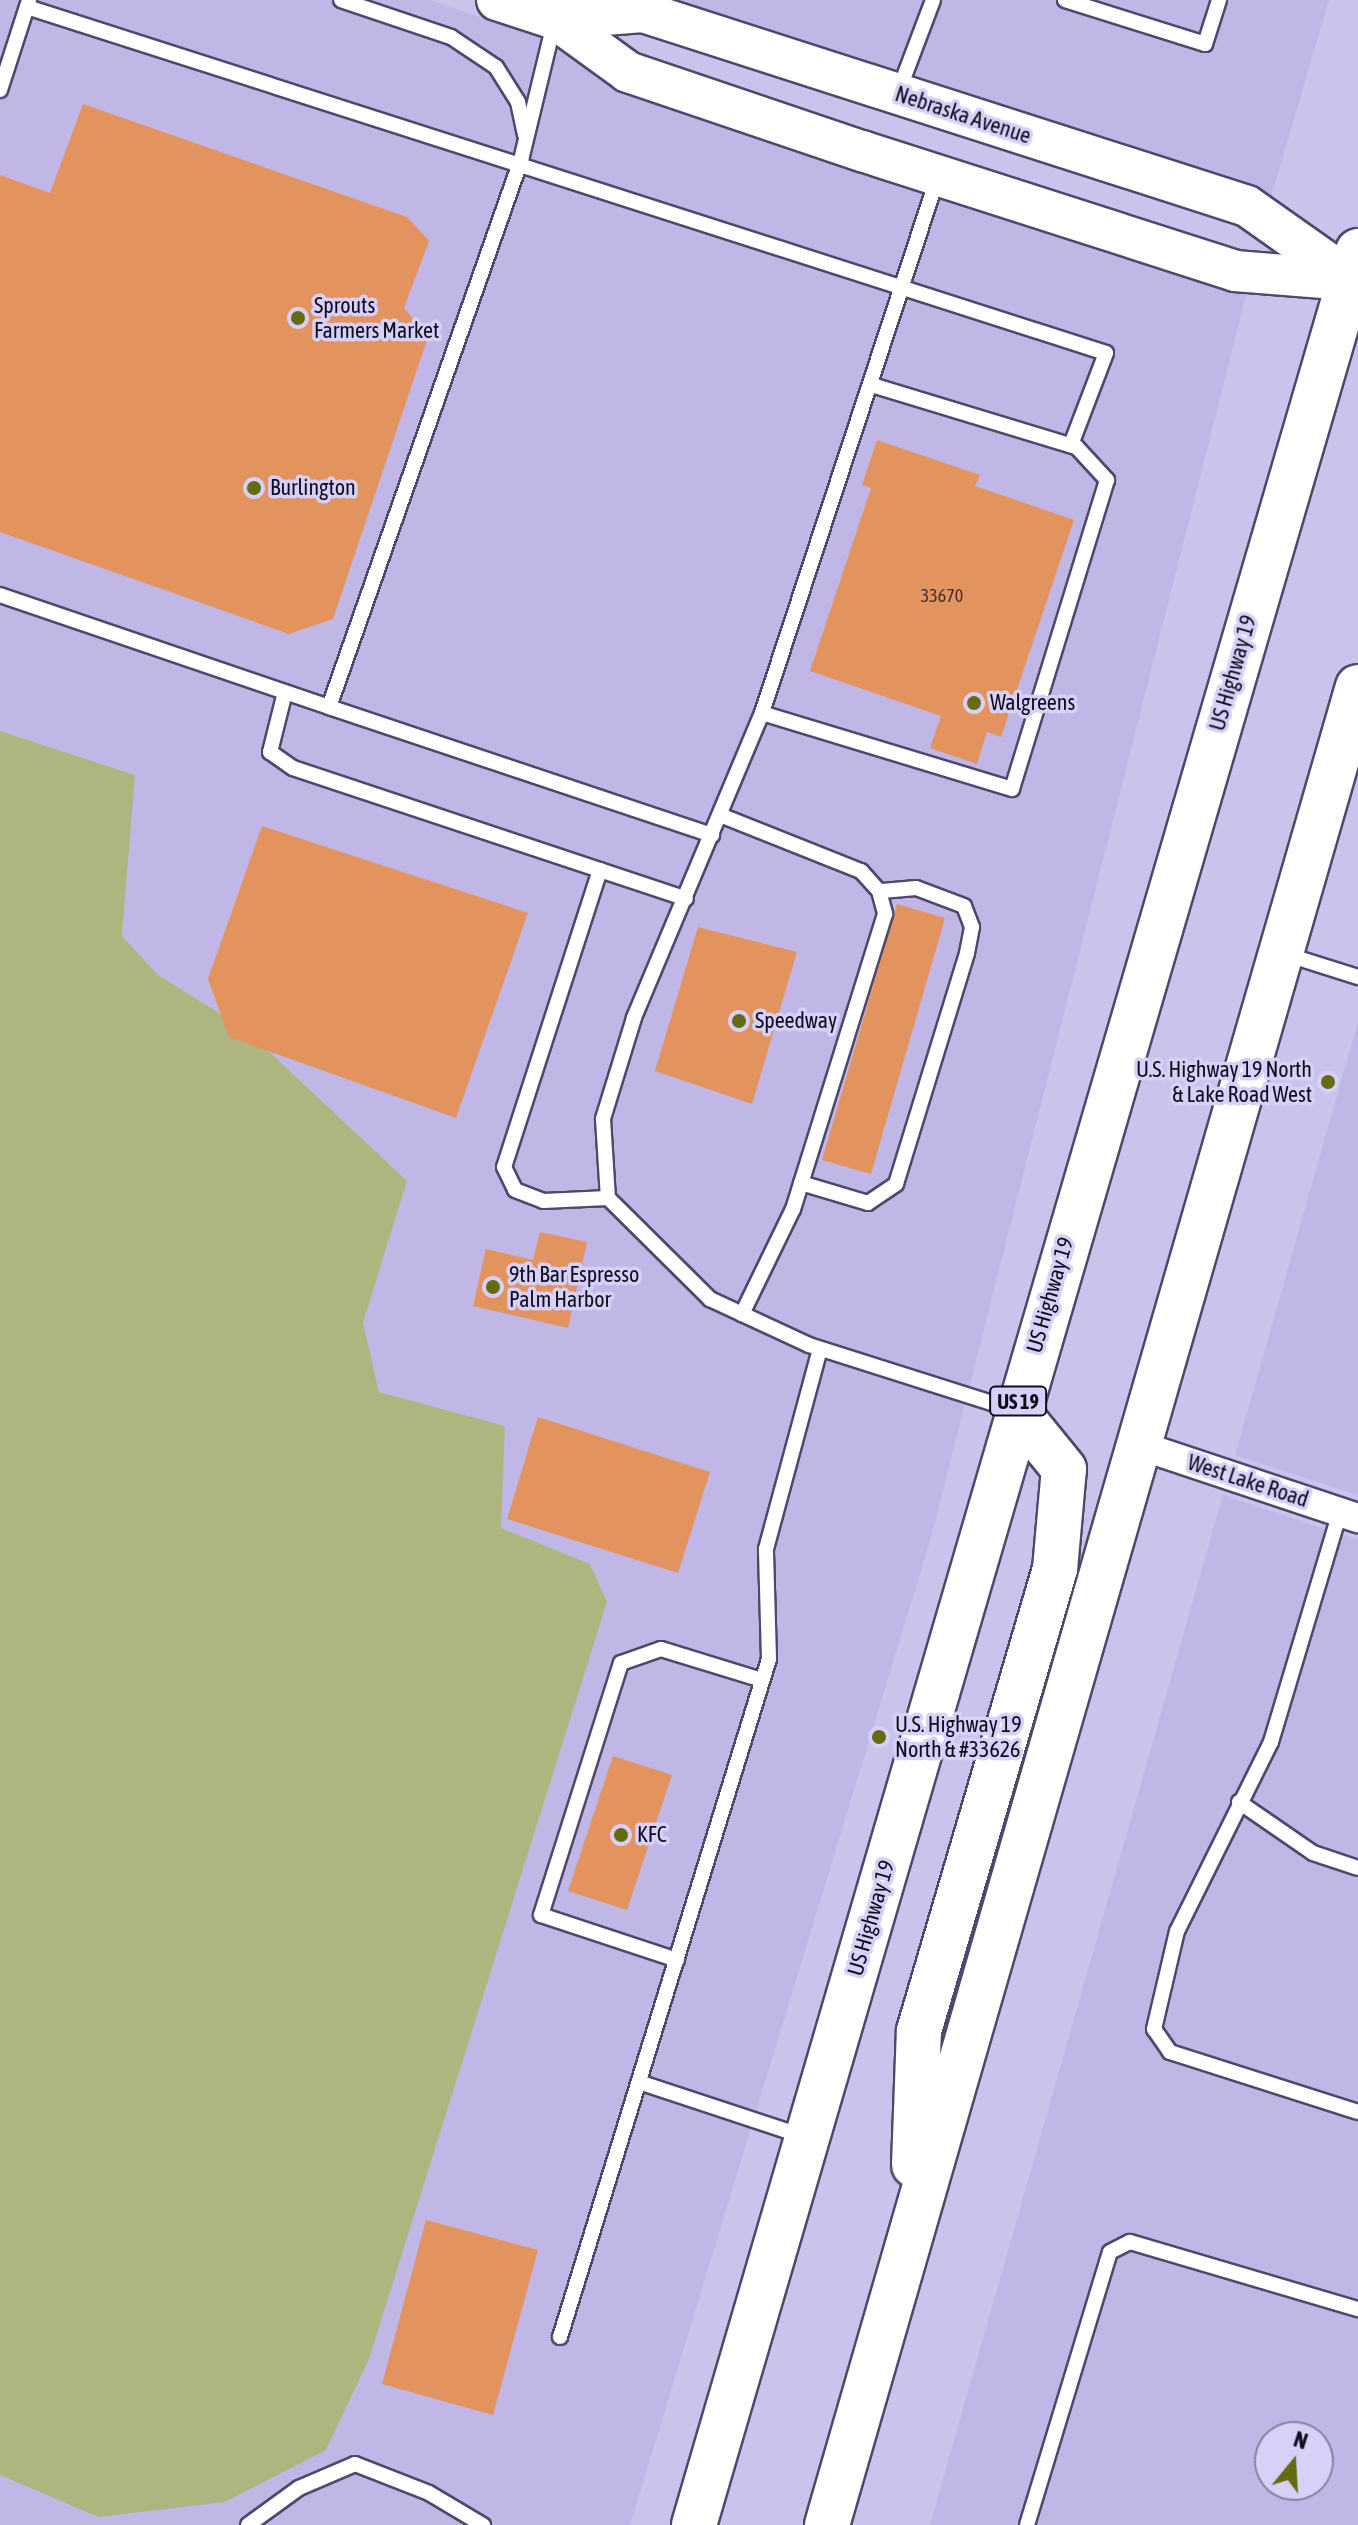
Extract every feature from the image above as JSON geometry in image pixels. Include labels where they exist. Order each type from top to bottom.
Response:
[{"type":"highway","name":"US Highway 19","points":[[694,2525],[1016,1410],[1355,270]]},
{"type":"highway","points":[[827,2525],[1358,687]]},
{"type":"highway","points":[[912,2235],[919,2031],[1055,1569],[1064,1469],[1016,1410]]},
{"type":"main road","name":"Nebraska Avenue","points":[[497,0],[558,10],[643,12],[1247,206],[1355,270]]},
{"type":"main road","name":"Nebraska Avenue","points":[[558,10],[628,72],[938,176],[1235,271],[1355,270]]},
{"type":"street","name":"West Lake Road","points":[[1138,1445],[1349,1515]]},
{"type":"lane","points":[[341,0],[451,37],[496,67],[518,102],[526,138]]},
{"type":"lane","points":[[898,94],[933,0]]},
{"type":"lane","points":[[1065,0],[1205,44],[1219,0]]},
{"type":"lane","points":[[0,90],[28,3],[488,160],[521,160],[1106,353],[1076,447]]},
{"type":"lane","points":[[329,707],[521,160],[558,10]]},
{"type":"lane","points":[[938,176],[905,288],[762,713],[634,1018],[603,1119],[608,1198],[710,1299],[820,1349],[1016,1410]]},
{"type":"lane","points":[[762,713],[1012,789],[1107,480],[1076,447],[872,385]]},
{"type":"lane","points":[[0,595],[712,835]]},
{"type":"lane","points":[[285,692],[270,752],[293,768],[686,899]]},
{"type":"lane","points":[[720,815],[861,871],[879,891],[885,914],[801,1183],[742,1314]]},
{"type":"lane","points":[[600,870],[504,1167],[515,1190],[543,1201],[608,1198]]},
{"type":"lane","points":[[801,1183],[868,1203],[896,1184],[967,953],[972,927],[964,906],[916,888],[879,891]]},
{"type":"lane","points":[[1280,953],[1358,977]]},
{"type":"lane","points":[[560,2337],[642,2083],[762,1680],[771,1618],[766,1549],[820,1349]]},
{"type":"lane","points":[[1349,1515],[1271,1742],[1177,1931],[1154,2029],[1170,2052],[1358,2112]]},
{"type":"lane","points":[[677,1960],[541,1915],[621,1663],[661,1649],[762,1680]]},
{"type":"lane","points":[[1239,1802],[1313,1853],[1358,1868]]},
{"type":"lane","points":[[642,2083],[807,2138]]},
{"type":"lane","points":[[1027,2525],[1110,2252],[1130,2242],[1358,2309]]},
{"type":"lane","points":[[248,2525],[299,2488],[355,2464],[429,2493],[483,2525]]},
{"type":"shaded area","points":[[0,0],[430,0],[549,41],[619,92],[1247,292],[932,1534],[630,2525],[0,2525],[0,2475],[98,2517],[326,2450],[369,2359],[607,1602],[590,1564],[501,1528],[505,1426],[379,1392],[363,1323],[407,1181],[245,1029],[158,975],[122,936],[135,775],[0,731]]},
{"type":"shaded area","points":[[674,0],[1329,0],[1271,197]]},
{"type":"shaded area","points":[[1358,1022],[1358,1495],[1235,1455]]},
{"type":"shaded area","points":[[1223,1495],[1358,1540],[1358,2525],[930,2525]]},
{"type":"green space","points":[[0,731],[135,775],[122,936],[158,975],[245,1029],[407,1181],[363,1323],[379,1392],[505,1426],[501,1528],[590,1564],[607,1602],[369,2359],[326,2450],[225,2502],[98,2517],[0,2475]]},
{"type":"building","points":[[83,104],[407,217],[429,241],[404,308],[428,337],[333,619],[289,634],[0,532],[0,175],[50,193]]},
{"type":"building","name":"Walgreens","points":[[877,440],[980,475],[975,486],[1074,520],[1001,737],[987,732],[977,764],[930,748],[941,716],[810,671],[871,488],[862,485]]},
{"type":"building","points":[[262,826],[528,913],[456,1118],[229,1037],[208,979]]},
{"type":"building","points":[[897,904],[945,918],[871,1174],[822,1160]]},
{"type":"building","points":[[698,927],[797,952],[752,1104],[655,1071]]},
{"type":"building","points":[[540,1232],[587,1242],[568,1328],[473,1306],[486,1249],[533,1260]]},
{"type":"building","points":[[538,1417],[710,1472],[678,1573],[507,1519]]},
{"type":"building","points":[[613,1756],[672,1775],[627,1910],[568,1891]]},
{"type":"building","points":[[426,2220],[538,2250],[493,2415],[382,2384]]},
{"type":"place","name":"Sprouts Farmers Market","points":[[298,318]]},
{"type":"place","name":"Burlington","points":[[254,488]]},
{"type":"place","name":"Walgreens","points":[[974,703]]},
{"type":"place","name":"Speedway","points":[[739,1021]]},
{"type":"place","name":"U.S. Highway 19 North & Lake Road West","points":[[1328,1082]]},
{"type":"place","name":"9th Bar Espresso Palm Harbor","points":[[493,1287]]},
{"type":"place","name":"U.S. Highway 19 North & #33626","points":[[879,1737]]},
{"type":"place","name":"KFC","points":[[621,1835]]}]
